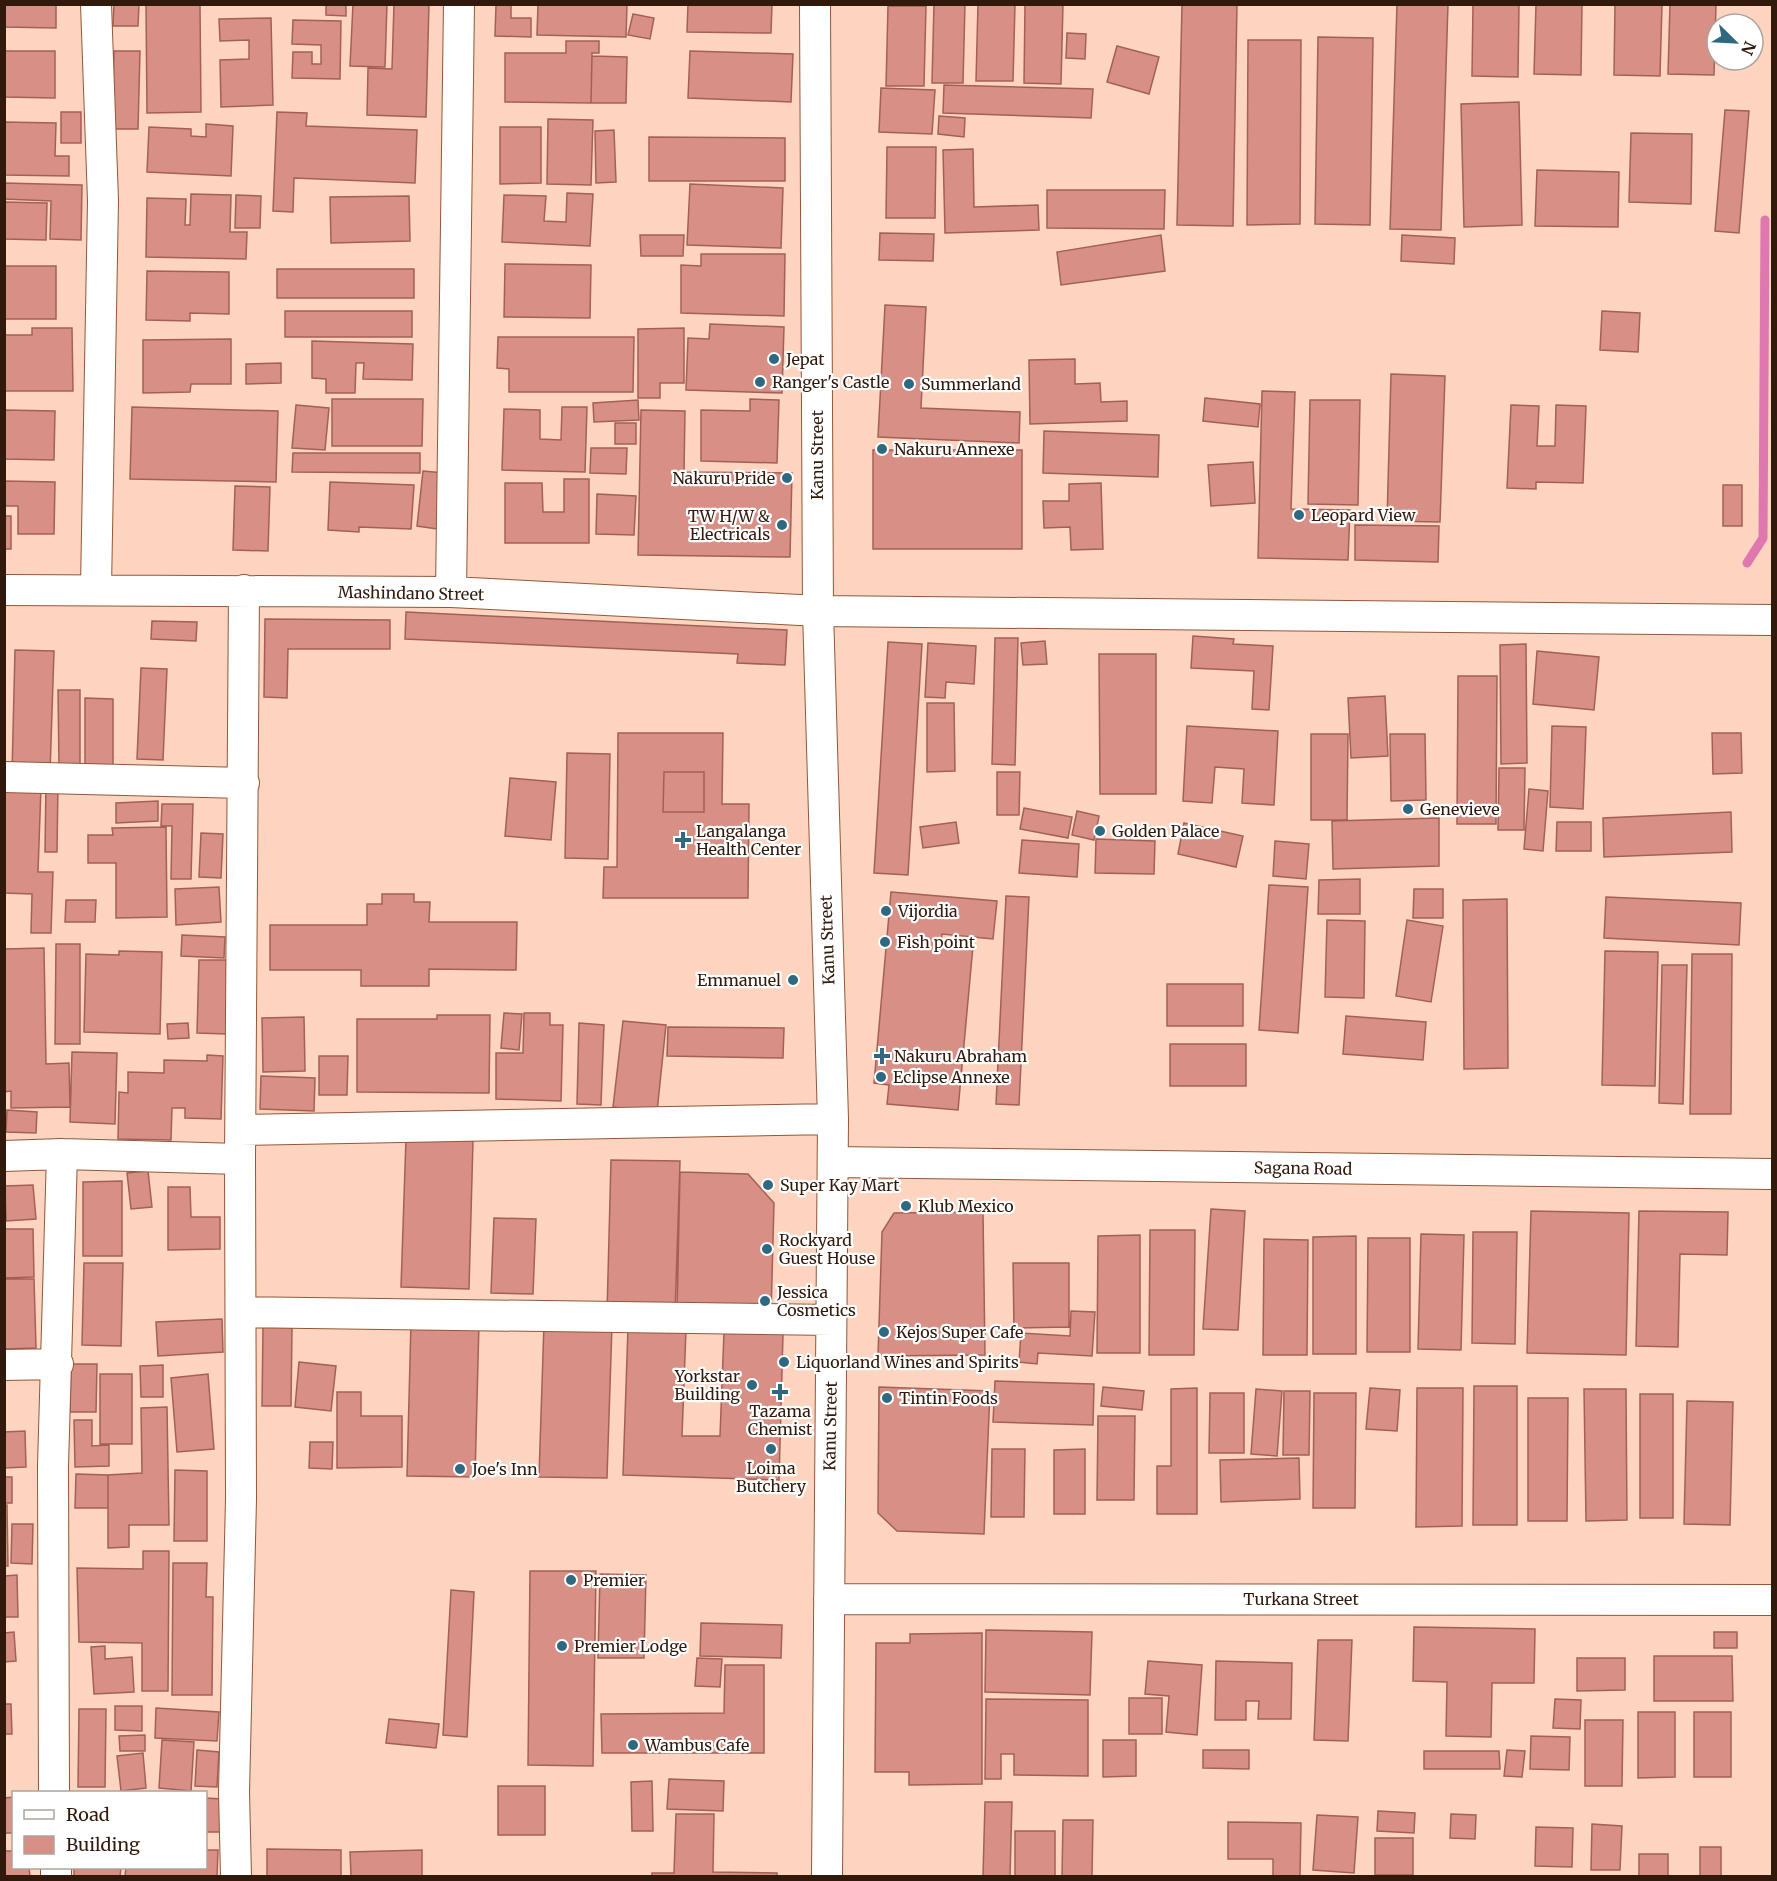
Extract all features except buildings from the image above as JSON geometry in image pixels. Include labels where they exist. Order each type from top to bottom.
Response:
[{"type":"street","points":[[96,4],[102,201],[96,588]]},
{"type":"street","points":[[451,592],[459,4]]},
{"type":"street","name":"Kanu Street","points":[[815,4],[818,611],[833,1119],[826,1876]]},
{"type":"street","name":"Mashindano Street","points":[[4,590],[96,588],[451,592],[818,611],[1773,620]]},
{"type":"street","points":[[236,1876],[234,1792],[242,1499],[244,590]]},
{"type":"street","points":[[4,777],[244,783]]},
{"type":"street","points":[[4,1156],[833,1119]]},
{"type":"street","points":[[54,1791],[53,1466],[58,1364],[62,1154]]},
{"type":"street","name":"Sagana Road","points":[[833,1162],[1773,1174]]},
{"type":"street","points":[[241,1312],[831,1320]]},
{"type":"street","points":[[4,1365],[58,1364]]},
{"type":"street","name":"Turkana Street","points":[[829,1599],[1773,1600]]},
{"type":"waterway","points":[[1747,563],[1763,538],[1765,220]]},
{"type":"place","name":"Jepat","points":[[774,359]]},
{"type":"place","name":"Ranger's Castle","points":[[760,382]]},
{"type":"place","name":"Summerland","points":[[909,384]]},
{"type":"place","name":"Nakuru Annexe","points":[[882,449]]},
{"type":"place","name":"Nakuru Pride","points":[[787,478]]},
{"type":"place","name":"Leopard View","points":[[1299,515]]},
{"type":"place","name":"TW H/W & Electricals","points":[[782,525]]},
{"type":"place","name":"Genevieve","points":[[1408,809]]},
{"type":"place","name":"Golden Palace","points":[[1100,831]]},
{"type":"place","name":"Langalanga Health Center","points":[[683,840]]},
{"type":"place","name":"Vijordia","points":[[886,911]]},
{"type":"place","name":"Fish point","points":[[885,942]]},
{"type":"place","name":"Emmanuel","points":[[793,980]]},
{"type":"place","name":"Nakuru Abraham","points":[[882,1056]]},
{"type":"place","name":"Eclipse Annexe","points":[[881,1077]]},
{"type":"place","name":"Super Kay Mart","points":[[768,1185]]},
{"type":"place","name":"Klub Mexico","points":[[906,1206]]},
{"type":"place","name":"Rockyard Guest House","points":[[767,1249]]},
{"type":"place","name":"Jessica Cosmetics","points":[[765,1301]]},
{"type":"place","name":"Kejos Super Cafe","points":[[884,1332]]},
{"type":"place","name":"Liquorland Wines and Spirits","points":[[784,1362]]},
{"type":"place","name":"Yorkstar Building","points":[[752,1385]]},
{"type":"place","name":"Tazama Chemist","points":[[780,1392]]},
{"type":"place","name":"Tintin Foods","points":[[887,1398]]},
{"type":"place","name":"Loima Butchery","points":[[771,1449]]},
{"type":"place","name":"Joe's Inn","points":[[460,1469]]},
{"type":"place","name":"Premier","points":[[571,1580]]},
{"type":"place","name":"Premier Lodge","points":[[562,1646]]},
{"type":"place","name":"Wambus Cafe","points":[[633,1745]]}]
